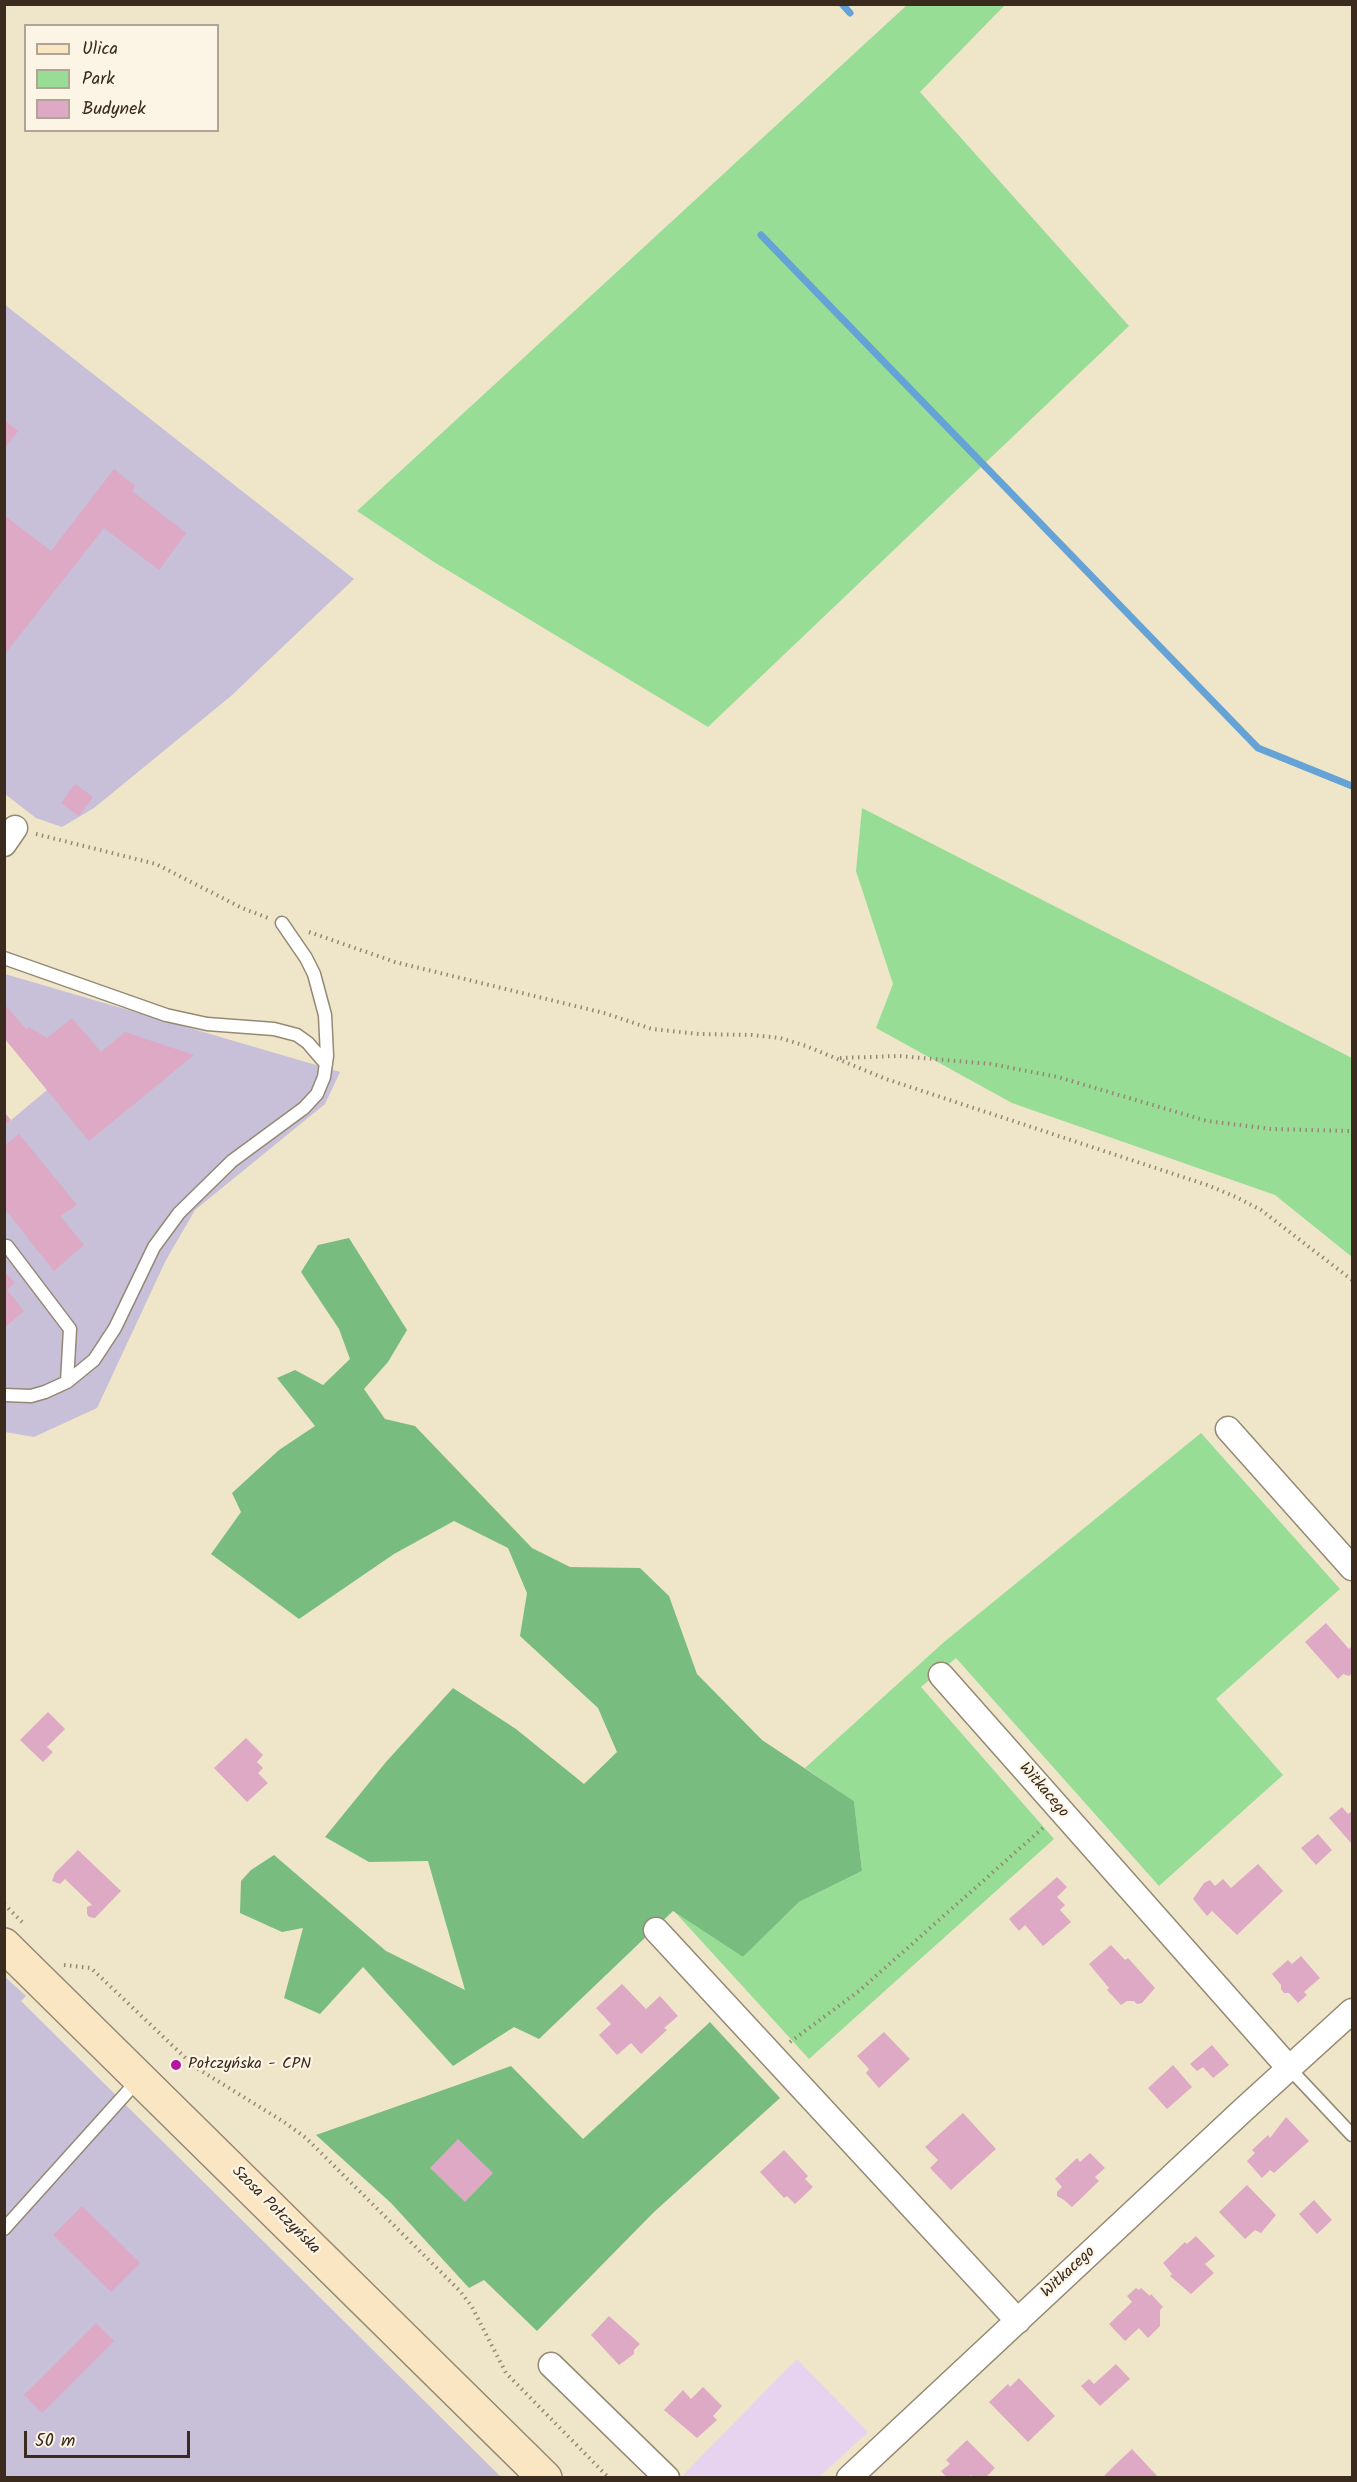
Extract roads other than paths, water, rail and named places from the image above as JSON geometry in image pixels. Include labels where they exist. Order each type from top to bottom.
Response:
[{"type":"main road","name":"Szosa Połczyńska","points":[[16,1936],[140,2078],[544,2478]]},
{"type":"street","points":[[1228,1429],[1353,1568]]},
{"type":"street","name":"Witkacego","points":[[941,1675],[1289,2068]]},
{"type":"street","points":[[656,1930],[1018,2321]]},
{"type":"street","name":"Witkacego","points":[[849,2478],[1289,2068],[1353,2012]]},
{"type":"street","points":[[551,2365],[667,2478]]},
{"type":"lane","points":[[4,1395],[31,1396],[45,1392],[67,1382],[94,1360],[115,1328],[165,1229],[193,1198],[232,1161],[304,1108],[317,1094],[324,1077],[326,1064],[325,1015],[314,974],[282,923]]},
{"type":"lane","points":[[4,958],[166,1015],[207,1024],[274,1029],[297,1035],[308,1043],[326,1064]]},
{"type":"lane","points":[[7,1246],[70,1329],[67,1382]]},
{"type":"lane","points":[[1289,2068],[1353,2135]]},
{"type":"lane","points":[[4,2229],[140,2078]]},
{"type":"waterway","points":[[842,4],[850,13]]},
{"type":"waterway","points":[[761,235],[1258,748],[1352,786]]},
{"type":"place","name":"Połczyńska - CPN","points":[[176,2065]]}]
